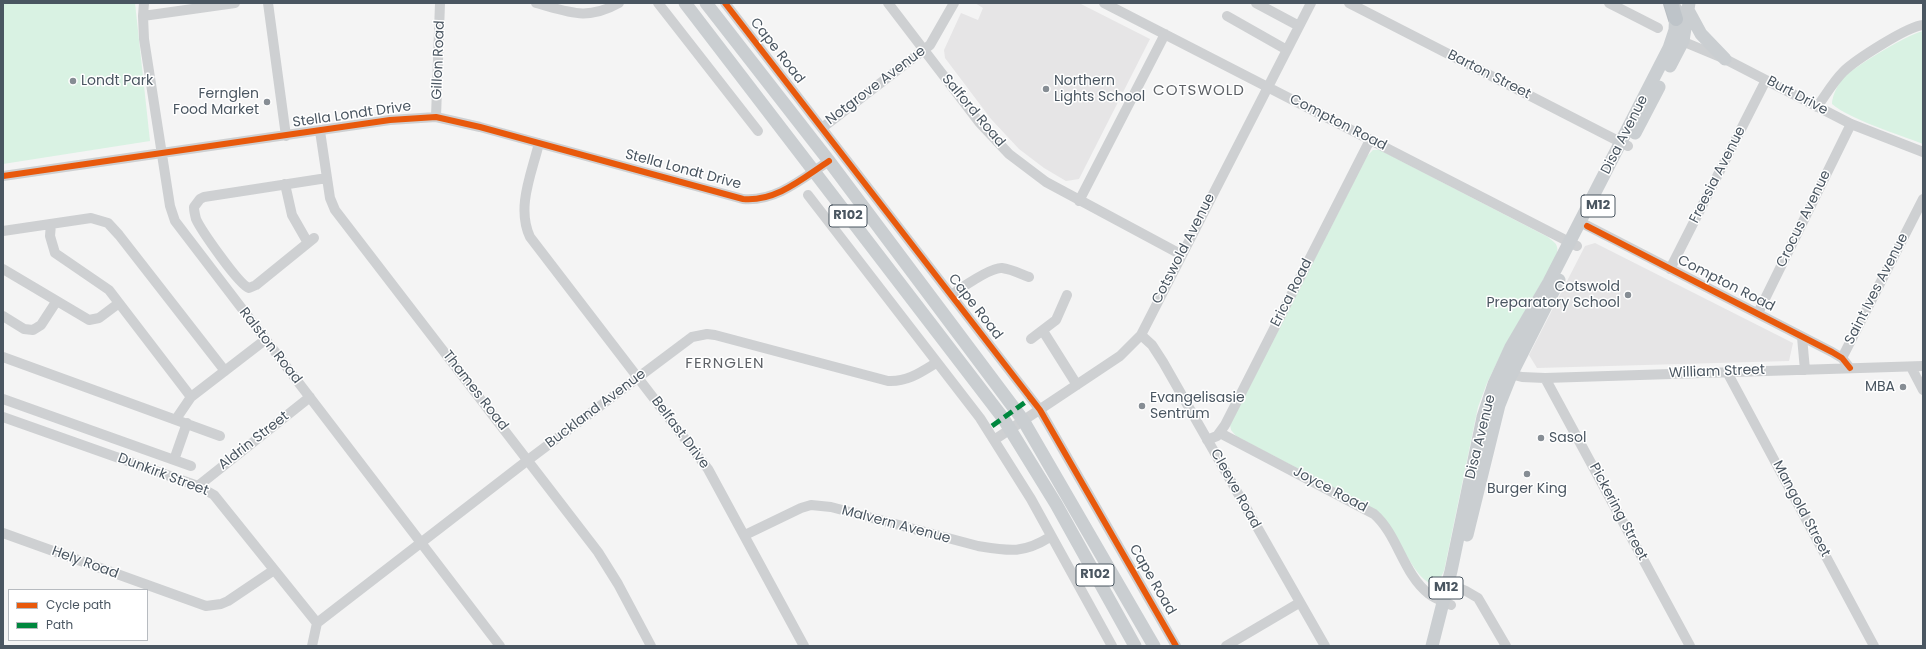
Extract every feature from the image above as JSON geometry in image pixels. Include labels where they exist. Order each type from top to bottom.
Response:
[{"type":"highway","points":[[1671,3],[1676,19]]},
{"type":"main road","name":"R102","points":[[685,3],[1010,429],[1056,504],[1135,646]]},
{"type":"main road","name":"Cape Road","points":[[706,3],[829,161],[1023,420],[1154,646]]},
{"type":"main road","name":"Disa Avenue","points":[[1677,3],[1676,19],[1678,39]]},
{"type":"main road","name":"Disa Avenue","points":[[1432,646],[1452,585],[1499,405],[1505,373],[1584,224],[1678,39],[1689,6]]},
{"type":"main road","points":[[1689,6],[1701,34],[1725,59]]},
{"type":"main road","name":"Disa Avenue","points":[[1441,646],[1447,603]]},
{"type":"street","name":"Ralston Road","points":[[144,3],[144,39],[161,153],[170,206],[178,225],[500,646]]},
{"type":"street","points":[[143,16],[235,3]]},
{"type":"street","points":[[268,3],[286,136]]},
{"type":"street","name":"Gillon Road","points":[[436,117],[440,3]]},
{"type":"street","points":[[536,3],[572,13],[589,14],[606,10],[619,3]]},
{"type":"street","points":[[658,3],[758,130]]},
{"type":"street","name":"Cape Road","points":[[725,3],[1040,410],[1176,646]]},
{"type":"street","name":"Salford Road","points":[[888,3],[980,122],[1004,149],[1046,182],[1079,201],[1182,254]]},
{"type":"street","name":"Notgrove Avenue","points":[[822,128],[924,50],[935,38],[954,3]]},
{"type":"street","name":"Compton Road","points":[[1104,3],[1573,244]]},
{"type":"street","points":[[1256,3],[1299,26]]},
{"type":"street","name":"Cotswold Avenue","points":[[994,440],[1120,356],[1141,335],[1311,3]]},
{"type":"street","name":"Barton Street","points":[[1349,3],[1624,144]]},
{"type":"street","points":[[1610,3],[1658,28]]},
{"type":"street","points":[[1227,16],[1287,50]]},
{"type":"street","points":[[1817,107],[1839,76],[1849,66],[1911,28],[1923,25]]},
{"type":"street","points":[[1079,201],[1165,34]]},
{"type":"street","name":"Burt Drive","points":[[1678,39],[1725,59],[1851,124],[1923,152]]},
{"type":"street","name":"Freesia Avenue","points":[[1670,269],[1766,80]]},
{"type":"street","name":"Stella Londt Drive","points":[[3,176],[390,120],[436,117],[480,127],[734,197],[751,200],[762,199],[781,192],[829,161]]},
{"type":"street","name":"Crocus Avenue","points":[[1758,313],[1851,124]]},
{"type":"street","name":"Thames Road","points":[[320,131],[331,204],[606,562],[651,646]]},
{"type":"street","name":"Erica Road","points":[[1220,433],[1370,140]]},
{"type":"street","name":"Belfast Drive","points":[[539,143],[523,207],[527,229],[535,243],[708,469],[804,646]]},
{"type":"street","points":[[285,184],[292,215],[311,241],[256,285],[249,288],[239,280],[201,229],[196,218],[194,207],[196,203],[204,197],[285,184],[327,178]]},
{"type":"street","points":[[808,195],[975,412],[994,440],[1031,499],[1050,537],[1112,646]]},
{"type":"street","name":"Saint Ives Avenue","points":[[1842,358],[1923,200]]},
{"type":"street","points":[[3,231],[91,218],[108,223],[124,241],[225,371]]},
{"type":"street","points":[[51,224],[50,236],[55,253],[105,286],[191,397]]},
{"type":"street","name":"Compton Road","points":[[1584,224],[1758,313],[1842,358],[1850,368]]},
{"type":"street","points":[[951,295],[972,280],[998,268],[1005,268],[1029,277]]},
{"type":"street","points":[[3,269],[83,318],[93,320],[119,303]]},
{"type":"street","points":[[1031,339],[1058,317],[1067,295]]},
{"type":"street","points":[[3,316],[24,329],[33,330],[41,325],[56,302]]},
{"type":"street","points":[[1043,330],[1076,385]]},
{"type":"street","name":"Buckland Avenue","points":[[317,623],[528,460],[692,337],[707,334],[888,381],[907,379],[920,373],[936,362]]},
{"type":"street","name":"Cleeve Road","points":[[1141,335],[1156,350],[1299,603],[1325,646]]},
{"type":"street","points":[[1802,337],[1805,370]]},
{"type":"street","points":[[176,418],[191,397],[265,340]]},
{"type":"street","points":[[3,357],[176,418],[220,436]]},
{"type":"street","name":"William Street","points":[[1505,373],[1546,378],[1923,366]]},
{"type":"street","points":[[1911,367],[1923,390]]},
{"type":"street","name":"Mangold Street","points":[[1727,372],[1874,646]]},
{"type":"street","name":"Pickering Street","points":[[1546,378],[1690,646]]},
{"type":"street","name":"Aldrin Street","points":[[198,486],[310,397]]},
{"type":"street","points":[[3,399],[191,466]]},
{"type":"street","name":"Dunkirk Street","points":[[3,417],[198,486],[218,499],[317,623]]},
{"type":"street","points":[[174,460],[187,423]]},
{"type":"street","points":[[1207,440],[1217,436],[1220,433]]},
{"type":"street","name":"Joyce Road","points":[[1220,433],[1374,514],[1382,522],[1413,575],[1423,589],[1430,595],[1447,603]]},
{"type":"street","name":"Malvern Avenue","points":[[745,535],[801,508],[811,505],[831,507],[978,546],[1001,550],[1023,550],[1050,537]]},
{"type":"street","name":"Hely Road","points":[[3,533],[206,606],[221,604],[228,601],[274,570]]},
{"type":"street","points":[[1452,585],[1478,598],[1506,646]]},
{"type":"street","points":[[1226,646],[1299,603]]},
{"type":"street","points":[[312,646],[317,623]]},
{"type":"shaded area","name":"Northern Lights School","points":[[975,3],[1079,3],[1150,39],[1079,179],[1066,181],[1044,168],[1019,149],[991,119],[945,58],[944,50],[961,13],[978,20],[983,8]]},
{"type":"shaded area","name":"Cotswold Preparatory School","points":[[1595,243],[1793,343],[1789,361],[1537,368],[1529,355],[1585,246]]},
{"type":"green space","name":"Londt Park","points":[[3,3],[135,3],[150,141],[3,164]]},
{"type":"green space","points":[[1923,31],[1923,144],[1851,116],[1832,104],[1837,87],[1843,78],[1849,73],[1894,44]]},
{"type":"green space","points":[[1373,150],[1380,150],[1548,237],[1557,246],[1556,256],[1506,344],[1487,383],[1478,407],[1444,571],[1439,581],[1432,584],[1417,572],[1390,527],[1376,510],[1236,436],[1231,430],[1230,425],[1367,156]]},
{"type":"marked path","points":[[992,426],[1031,398]]},
{"type":"cycle path","points":[[725,3],[1040,410],[1176,646]]},
{"type":"cycle path","points":[[3,176],[390,120],[436,117],[480,127],[743,199],[767,197],[778,193],[789,188],[829,161]]},
{"type":"cycle path","points":[[1587,226],[1832,352],[1842,358],[1850,368]]},
{"type":"place","name":"Londt Park","points":[[73,81]]},
{"type":"place","name":"Northern Lights School","points":[[1046,89]]},
{"type":"place","name":"Fernglen Food Market","points":[[267,102]]},
{"type":"place","name":"Cotswold Preparatory School","points":[[1628,295]]},
{"type":"place","name":"MBA","points":[[1903,387]]},
{"type":"place","name":"Evangelisasie Sentrum","points":[[1142,406]]},
{"type":"place","name":"Sasol","points":[[1541,438]]},
{"type":"place","name":"Burger King","points":[[1527,474]]},
{"type":"district","name":"COTSWOLD","points":[[1199,91]]},
{"type":"district","name":"FERNGLEN","points":[[725,364]]}]
